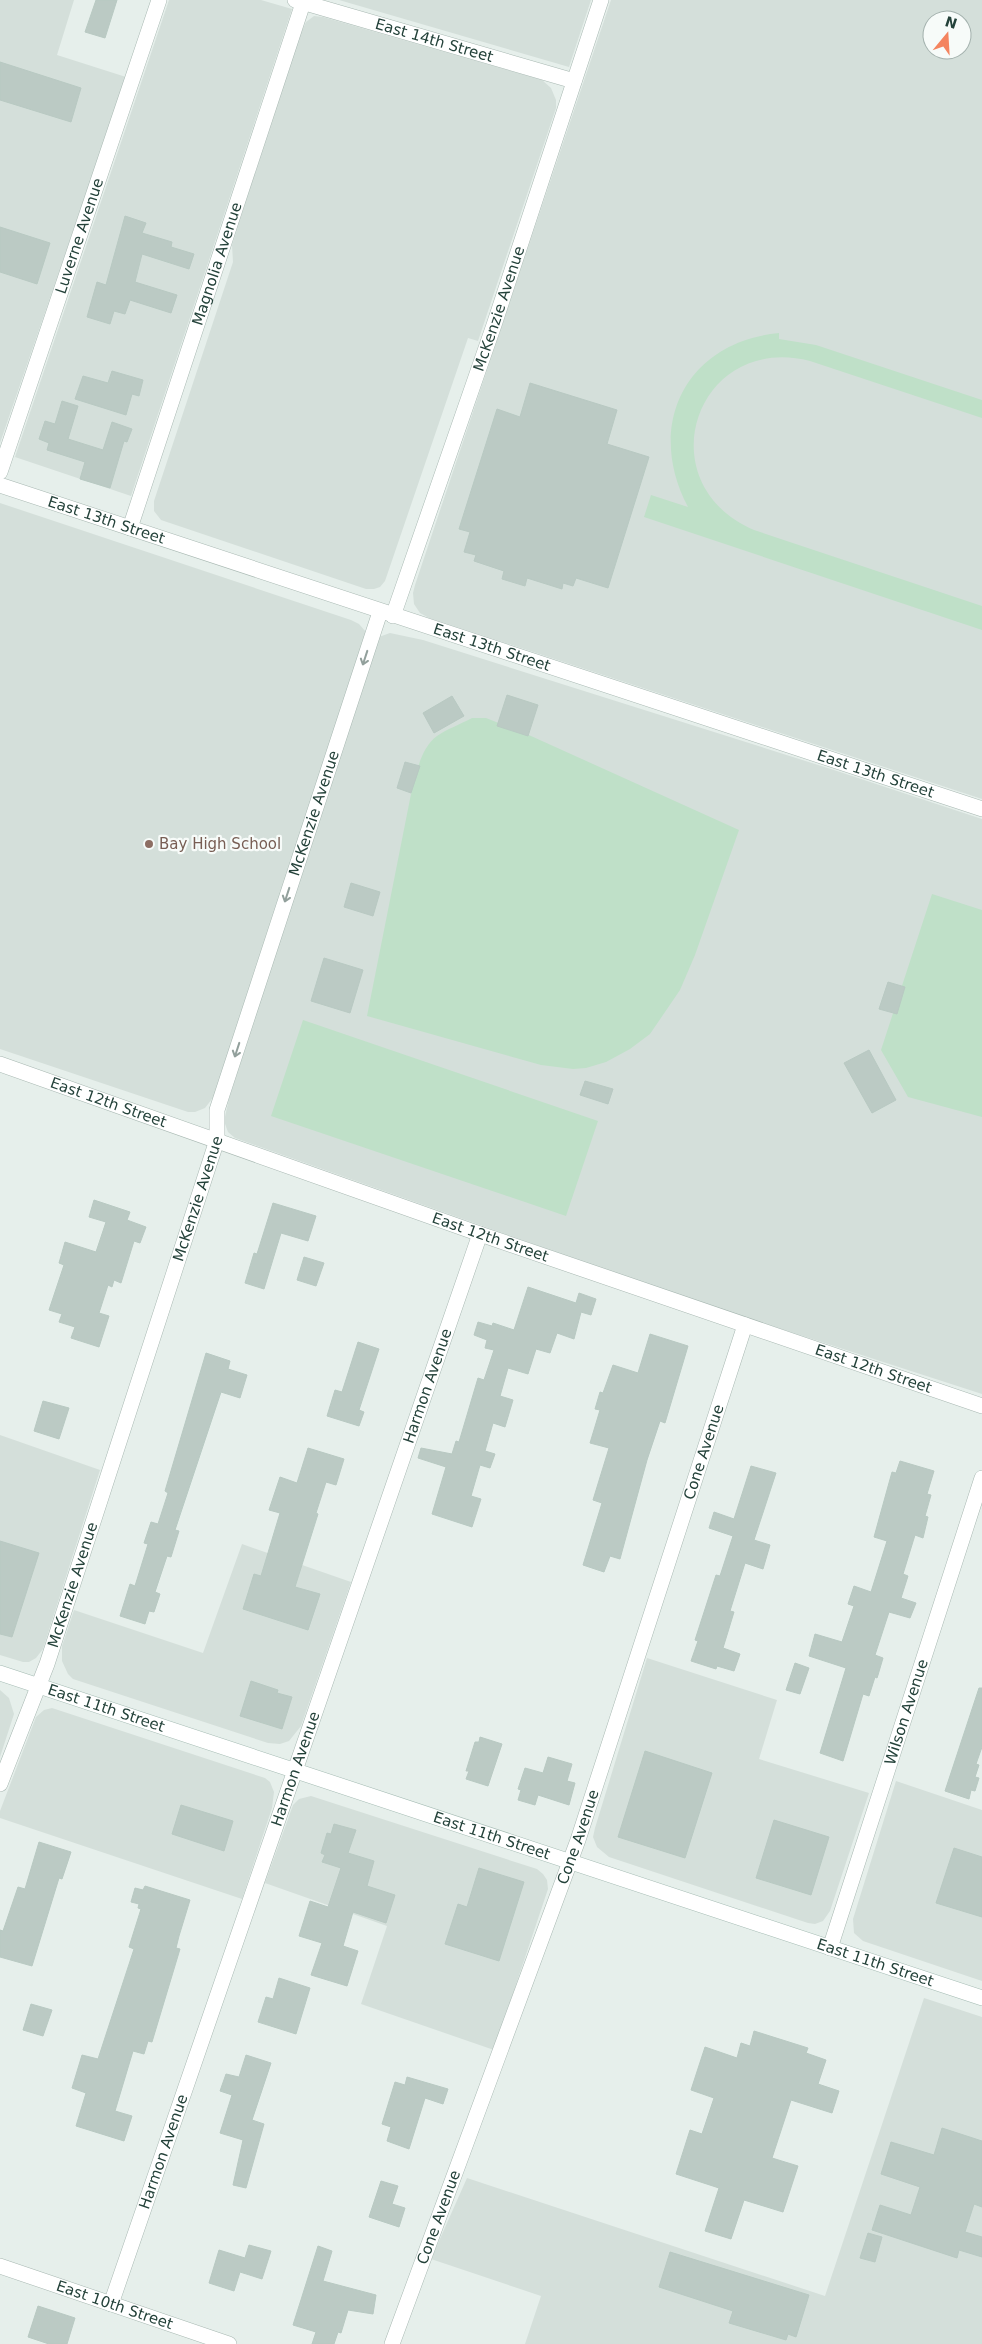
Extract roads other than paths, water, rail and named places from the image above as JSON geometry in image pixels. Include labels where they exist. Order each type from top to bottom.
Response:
[{"type":"street","name":"Luverne Avenue","points":[[0,472],[159,0]]},
{"type":"street","name":"McKenzie Avenue","points":[[0,1784],[38,1685],[217,1140],[217,1110],[387,614],[497,315],[601,0]]},
{"type":"street","name":"East 14th Street","points":[[301,1],[574,81]]},
{"type":"street","name":"Magnolia Avenue","points":[[130,528],[301,1]]},
{"type":"street","name":"East 13th Street","points":[[0,485],[982,809]]},
{"type":"street","name":"East 12th Street","points":[[0,1064],[480,1234],[982,1406]]},
{"type":"street","name":"Harmon Avenue","points":[[111,2304],[480,1234]]},
{"type":"street","name":"Cone Avenue","points":[[392,2344],[570,1862],[745,1325]]},
{"type":"street","name":"Wilson Avenue","points":[[830,1948],[982,1478]]},
{"type":"street","name":"East 11th Street","points":[[0,1673],[982,1998]]},
{"type":"street","name":"East 10th Street","points":[[0,2266],[229,2344]]},
{"type":"place","name":"Bay High School","points":[[149,844]]}]
